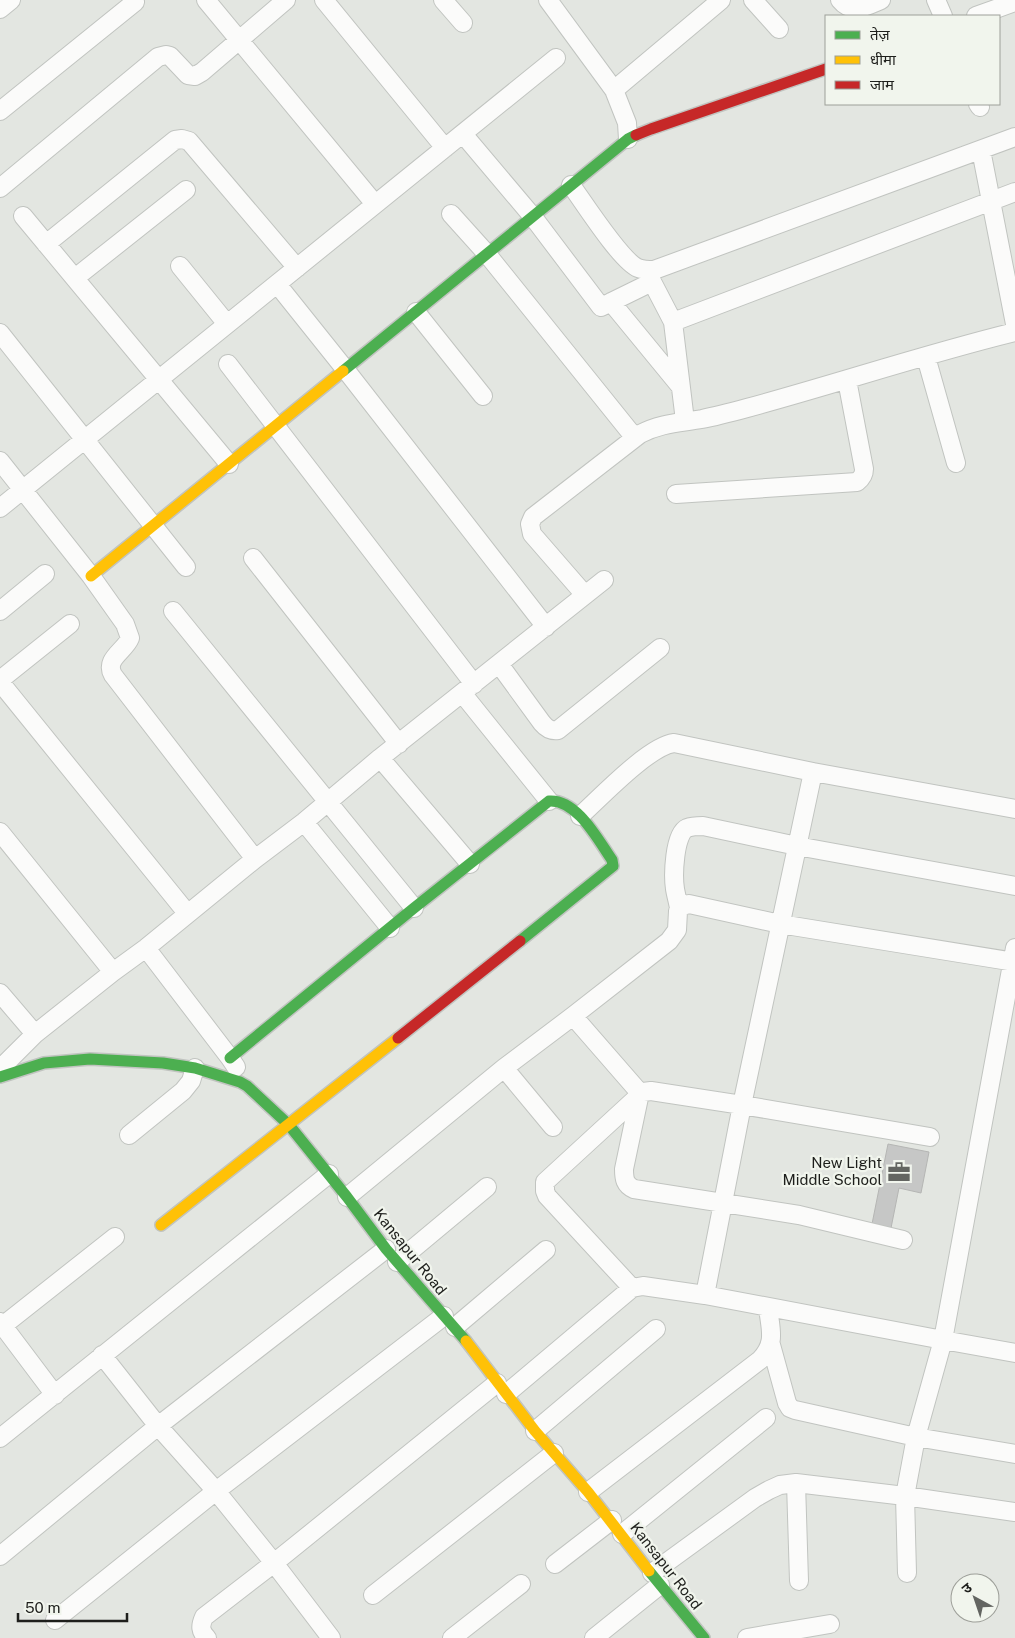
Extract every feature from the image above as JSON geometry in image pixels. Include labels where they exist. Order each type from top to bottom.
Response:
[{"type":"street","points":[[0,9],[11,0]]},
{"type":"street","points":[[206,0],[375,204]]},
{"type":"street","points":[[0,188],[158,57],[166,54],[170,56],[188,75],[195,76],[286,0]]},
{"type":"street","points":[[324,0],[445,148]]},
{"type":"street","points":[[443,0],[462,23]]},
{"type":"street","points":[[548,0],[614,90],[627,123],[628,139]]},
{"type":"street","points":[[614,90],[721,0]]},
{"type":"street","points":[[754,0],[779,29]]},
{"type":"street","points":[[840,0],[849,8],[862,8],[881,0]]},
{"type":"street","points":[[936,0],[944,15]]},
{"type":"street","points":[[0,111],[135,2]]},
{"type":"street","points":[[979,15],[1015,2]]},
{"type":"street","points":[[0,508],[556,58]]},
{"type":"street","points":[[91,576],[628,139],[651,129],[825,69]]},
{"type":"street","points":[[463,134],[532,217],[601,307],[649,276],[654,270],[1015,137]]},
{"type":"street","points":[[46,244],[175,140],[182,139],[189,141],[297,268]]},
{"type":"street","points":[[981,150],[1015,324]]},
{"type":"street","points":[[571,185],[620,252],[631,264],[649,276],[673,322],[685,421]]},
{"type":"street","points":[[75,278],[186,190]]},
{"type":"street","points":[[673,322],[1015,192]]},
{"type":"street","points":[[451,214],[487,254],[635,438]]},
{"type":"street","points":[[23,216],[229,464]]},
{"type":"street","points":[[180,266],[227,324]]},
{"type":"street","points":[[277,284],[546,627]]},
{"type":"street","points":[[611,302],[681,387]]},
{"type":"street","points":[[416,312],[482,396]]},
{"type":"street","points":[[585,595],[532,534],[530,524],[533,517],[635,438],[651,428],[667,423],[703,419],[1015,332]]},
{"type":"street","points":[[1,336],[186,567]]},
{"type":"street","points":[[926,357],[956,463]]},
{"type":"street","points":[[228,364],[468,688],[549,801]]},
{"type":"street","points":[[676,494],[857,482],[863,477],[864,469],[847,380]]},
{"type":"street","points":[[0,461],[91,576],[125,624],[130,636],[126,646],[111,660],[110,666],[113,675],[255,859]]},
{"type":"street","points":[[252,558],[399,744]]},
{"type":"street","points":[[0,611],[45,574]]},
{"type":"street","points":[[0,1069],[35,1034],[304,822],[380,758],[604,580]]},
{"type":"street","points":[[173,611],[414,908]]},
{"type":"street","points":[[70,624],[0,681],[187,913]]},
{"type":"street","points":[[499,664],[546,728],[558,730],[660,648]]},
{"type":"street","points":[[580,816],[652,751],[674,743],[813,772],[1015,809]]},
{"type":"street","points":[[380,758],[470,864]]},
{"type":"street","points":[[704,1295],[742,1105],[813,772]]},
{"type":"street","points":[[161,1225],[610,869],[613,866],[612,860],[580,816],[568,804],[558,800],[549,801],[230,1058]]},
{"type":"street","points":[[304,822],[390,928]]},
{"type":"street","points":[[347,1197],[504,1068],[674,936],[677,930],[680,908],[674,887],[675,864],[680,836],[688,828],[703,826],[797,846],[1015,886]]},
{"type":"street","points":[[0,832],[113,972]]},
{"type":"street","points":[[680,908],[689,904],[780,924],[1014,957],[943,1340],[916,1437],[906,1496],[907,1573]]},
{"type":"street","points":[[146,948],[230,1058],[237,1069],[240,1082]]},
{"type":"street","points":[[0,993],[35,1034]]},
{"type":"street","points":[[573,1016],[640,1093]]},
{"type":"street","name":"Kansapur Road","points":[[0,1077],[44,1063],[90,1059],[163,1063],[195,1068],[240,1082],[255,1093],[289,1125],[391,1255],[449,1321],[535,1431],[617,1527],[704,1638]]},
{"type":"street","points":[[129,1135],[183,1091],[191,1081],[195,1068]]},
{"type":"street","points":[[504,1068],[553,1127]]},
{"type":"street","points":[[632,1288],[547,1196],[544,1186],[545,1182],[640,1093],[647,1091],[742,1105],[930,1137]]},
{"type":"street","points":[[640,1093],[624,1169],[624,1176],[628,1186],[634,1189],[799,1215],[903,1240]]},
{"type":"street","points":[[0,1438],[328,1174]]},
{"type":"street","points":[[0,1556],[158,1426],[487,1187]]},
{"type":"street","points":[[55,1395],[1,1325],[115,1237]]},
{"type":"street","points":[[55,1620],[216,1491],[546,1250]]},
{"type":"street","points":[[207,1638],[201,1629],[204,1617],[632,1288],[643,1286],[704,1295],[1015,1353]]},
{"type":"street","points":[[768,1307],[771,1345],[790,1408],[916,1437],[1015,1454]]},
{"type":"street","points":[[535,1431],[656,1329]]},
{"type":"street","points":[[588,1492],[745,1373],[768,1352],[771,1345]]},
{"type":"street","points":[[102,1355],[158,1426],[216,1491],[274,1563],[323,1636]]},
{"type":"street","points":[[555,1564],[617,1527],[766,1418]]},
{"type":"street","points":[[372,1595],[554,1453]]},
{"type":"street","points":[[594,1638],[656,1579],[769,1490],[789,1483],[906,1496],[1015,1512]]},
{"type":"street","points":[[796,1483],[799,1581]]},
{"type":"street","points":[[452,1638],[521,1584]]},
{"type":"street","points":[[746,1638],[830,1624]]},
{"type":"building","points":[[888,1144],[929,1152],[921,1193],[899,1188],[891,1228],[872,1224]]},
{"type":"traffic: fast","points":[[343,371],[628,139],[636,135]]},
{"type":"traffic: fast","points":[[230,1058],[549,801],[559,802],[569,807],[586,822],[612,860],[613,866],[520,941]]},
{"type":"traffic: fast","points":[[0,1077],[44,1063],[90,1059],[163,1063],[195,1068],[240,1082],[247,1086],[289,1125],[386,1249],[466,1341]]},
{"type":"traffic: fast","points":[[649,1571],[704,1638]]},
{"type":"traffic: slow","points":[[91,576],[343,371]]},
{"type":"traffic: slow","points":[[161,1225],[398,1038]]},
{"type":"traffic: slow","points":[[466,1341],[535,1431],[588,1492],[649,1571]]},
{"type":"traffic: jam","points":[[636,135],[825,69]]},
{"type":"traffic: jam","points":[[398,1038],[520,941]]},
{"type":"place","name":"New Light Middle School","points":[[899,1172]]}]
